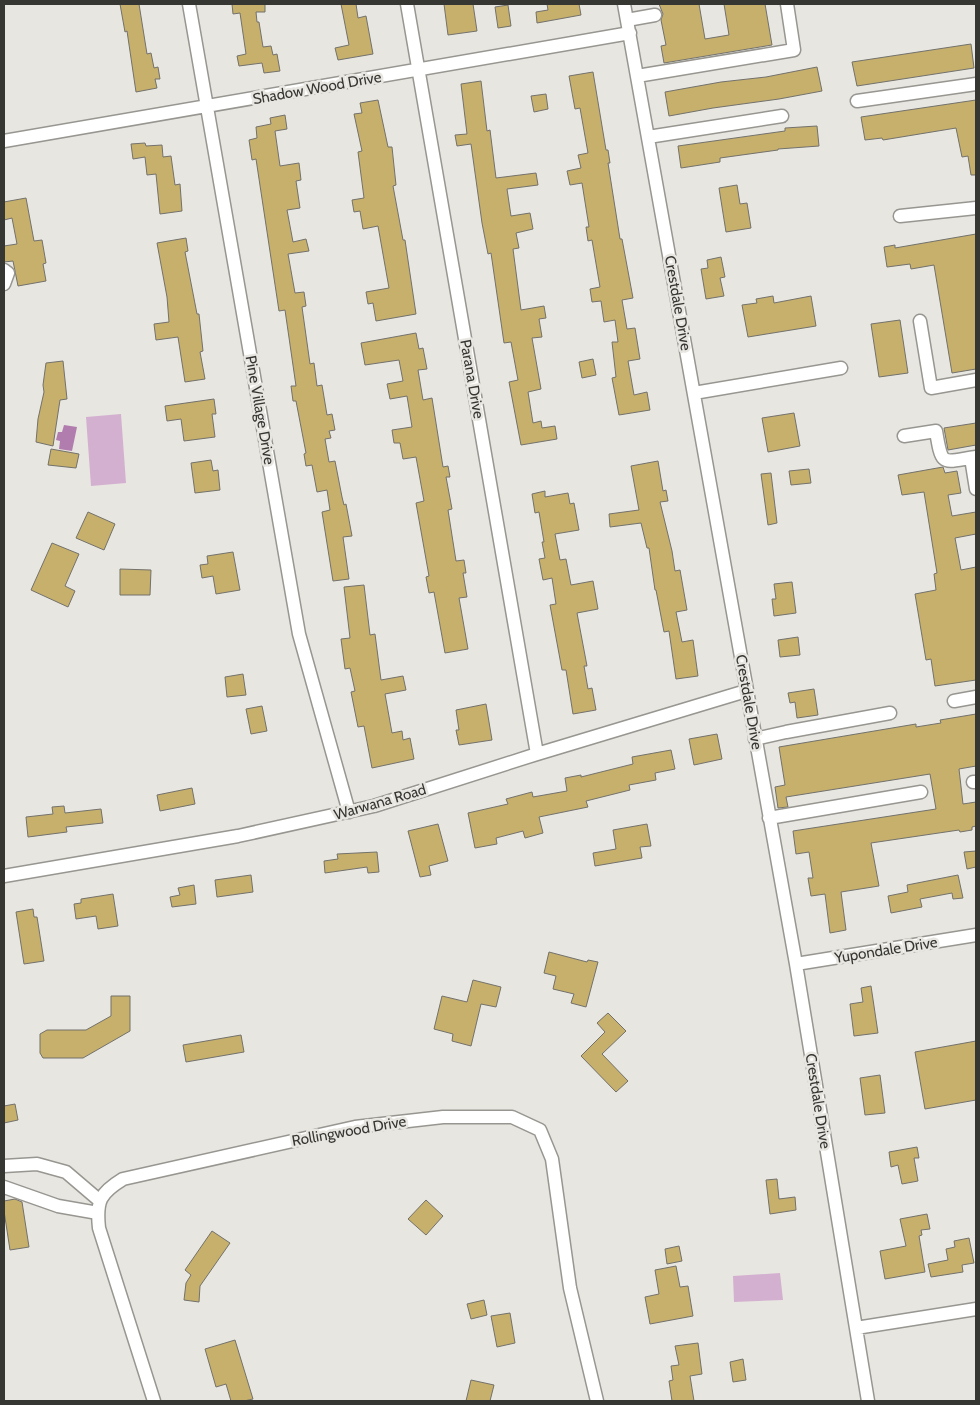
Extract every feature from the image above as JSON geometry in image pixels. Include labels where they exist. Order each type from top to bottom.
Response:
[{"type":"street","name":"Pine Village Drive","points":[[189,4],[299,634],[349,812]]},
{"type":"street","name":"Parana Drive","points":[[407,4],[537,754]]},
{"type":"street","name":"Crestdale Drive","points":[[624,4],[796,964],[868,1401]]},
{"type":"street","points":[[637,76],[794,50],[787,4]]},
{"type":"street","name":"Shadow Wood Drive","points":[[4,141],[418,70],[629,26],[655,15]]},
{"type":"street","points":[[857,101],[976,84]]},
{"type":"street","points":[[648,137],[782,116]]},
{"type":"street","points":[[900,216],[976,208]]},
{"type":"street","points":[[4,270],[8,273],[4,284]]},
{"type":"street","points":[[920,322],[931,388],[976,380]]},
{"type":"street","points":[[694,393],[841,368]]},
{"type":"street","points":[[904,436],[936,432],[940,454],[943,459],[948,461],[974,458],[976,489]]},
{"type":"street","name":"Warwana Road","points":[[4,876],[238,836],[374,806],[537,754],[746,691]]},
{"type":"street","points":[[954,701],[976,697]]},
{"type":"street","points":[[755,740],[786,732],[890,713]]},
{"type":"street","points":[[769,818],[921,792]]},
{"type":"street","name":"Yupondale Drive","points":[[796,964],[976,935]]},
{"type":"street","name":"Rollingwood Drive","points":[[99,1207],[107,1188],[123,1179],[355,1127],[444,1117],[512,1117],[540,1130],[552,1159],[570,1288],[598,1401]]},
{"type":"street","points":[[4,1166],[37,1164],[66,1172],[99,1207],[100,1228],[154,1401]]},
{"type":"street","points":[[4,1187],[58,1206],[99,1207]]},
{"type":"street","points":[[856,1328],[976,1309]]},
{"type":"shaded area","points":[[121,414],[126,483],[91,486],[86,417]]},
{"type":"shaded area","points":[[64,425],[77,427],[72,451],[59,449],[60,441],[56,440],[58,432],[62,432]]},
{"type":"shaded area","points":[[780,1273],[783,1300],[734,1302],[733,1276]]},
{"type":"building","points":[[120,4],[139,4],[147,54],[151,53],[154,68],[158,67],[160,79],[155,79],[157,88],[136,92],[127,31],[125,32]]},
{"type":"building","points":[[232,4],[265,4],[265,12],[256,12],[257,22],[259,22],[263,47],[271,46],[273,55],[277,54],[280,71],[264,73],[262,63],[239,66],[237,56],[246,54],[240,13],[233,14]]},
{"type":"building","points":[[341,4],[356,4],[358,18],[366,16],[373,54],[338,60],[335,48],[349,45]]},
{"type":"building","points":[[444,4],[473,4],[477,31],[448,35]]},
{"type":"building","points":[[547,4],[579,4],[581,15],[537,23],[536,12],[548,10]]},
{"type":"building","points":[[659,4],[699,4],[705,39],[729,35],[724,4],[765,4],[772,45],[664,63],[661,46],[666,45],[661,20],[663,14]]},
{"type":"building","points":[[508,5],[511,26],[498,28],[495,7]]},
{"type":"building","points":[[971,44],[974,68],[857,86],[852,62]]},
{"type":"building","points":[[817,67],[822,91],[669,116],[665,92],[721,82],[766,77]]},
{"type":"building","points":[[593,72],[606,150],[608,150],[610,163],[608,163],[620,239],[622,239],[633,298],[622,300],[627,329],[635,328],[640,359],[628,361],[634,395],[647,392],[650,410],[619,415],[612,378],[616,377],[612,342],[618,342],[615,320],[604,322],[601,301],[592,302],[590,289],[600,287],[592,240],[588,241],[586,227],[589,227],[582,183],[570,185],[567,171],[581,168],[578,155],[588,153],[580,108],[575,109],[569,76]]},
{"type":"building","points":[[481,81],[487,131],[490,130],[496,178],[536,173],[538,185],[507,189],[511,216],[530,213],[533,229],[516,233],[519,248],[513,249],[521,310],[544,306],[546,318],[539,319],[542,337],[532,338],[541,389],[528,392],[533,423],[541,421],[542,428],[555,426],[557,439],[521,445],[509,382],[518,380],[511,342],[504,343],[491,253],[488,254],[482,223],[471,144],[457,146],[455,135],[467,134],[461,84]]},
{"type":"building","points":[[546,94],[548,109],[534,112],[531,96]]},
{"type":"building","points":[[378,100],[388,147],[392,147],[396,185],[393,186],[403,240],[405,240],[416,314],[376,321],[373,303],[368,304],[366,292],[389,288],[378,226],[363,229],[360,211],[354,212],[352,200],[364,198],[358,152],[362,151],[354,114],[362,113],[360,103]]},
{"type":"building","points":[[976,100],[976,175],[971,175],[968,156],[962,157],[956,128],[883,140],[882,138],[865,140],[861,117]]},
{"type":"building","points":[[285,115],[287,129],[275,131],[280,166],[299,163],[301,180],[296,181],[300,208],[287,210],[293,242],[306,239],[309,251],[288,254],[295,293],[304,292],[306,306],[302,307],[310,364],[314,363],[317,386],[322,385],[327,415],[332,414],[335,430],[329,431],[331,438],[325,439],[329,462],[335,461],[352,536],[343,537],[349,579],[333,581],[322,512],[330,510],[327,490],[317,492],[312,465],[306,466],[304,454],[306,453],[296,401],[293,401],[291,386],[296,386],[285,310],[279,311],[256,159],[252,160],[249,140],[257,138],[256,127],[271,124],[270,118]]},
{"type":"building","points":[[817,126],[819,146],[778,149],[720,158],[720,162],[681,168],[678,146],[785,131],[785,128]]},
{"type":"building","points":[[145,143],[146,146],[162,145],[163,157],[171,156],[175,185],[180,184],[182,211],[160,214],[156,174],[147,175],[145,157],[133,159],[131,144]]},
{"type":"building","points":[[737,185],[740,204],[747,203],[751,228],[726,232],[719,188]]},
{"type":"building","points":[[26,198],[34,241],[42,240],[46,263],[43,264],[46,281],[18,286],[13,261],[4,262],[4,246],[17,244],[12,218],[4,220],[4,202]]},
{"type":"building","points":[[976,234],[976,369],[952,373],[934,265],[911,269],[910,264],[887,267],[884,247],[895,245],[895,248]]},
{"type":"building","points":[[186,238],[188,251],[185,252],[197,314],[199,314],[203,351],[200,352],[205,379],[185,382],[178,337],[156,340],[154,324],[169,322],[167,297],[157,243]]},
{"type":"building","points":[[721,257],[725,277],[720,278],[724,296],[706,299],[701,269],[708,268],[707,260]]},
{"type":"building","points":[[773,296],[774,303],[811,296],[816,326],[748,337],[742,305],[757,303],[756,299]]},
{"type":"building","points":[[900,320],[908,373],[879,377],[871,324]]},
{"type":"building","points":[[416,333],[419,349],[423,348],[427,369],[418,370],[423,400],[432,398],[443,467],[448,466],[450,477],[446,477],[452,509],[448,510],[456,561],[464,560],[466,573],[463,573],[467,597],[459,598],[468,649],[445,653],[434,592],[429,593],[426,577],[429,576],[416,503],[424,501],[416,457],[403,459],[400,443],[394,443],[392,430],[412,427],[407,396],[390,399],[387,384],[403,381],[399,360],[365,365],[361,343]]},
{"type":"building","points":[[593,359],[596,375],[582,378],[579,362]]},
{"type":"building","points":[[63,361],[67,399],[60,400],[53,446],[36,442],[38,419],[44,392],[46,363]]},
{"type":"building","points":[[214,399],[216,414],[212,414],[215,437],[184,441],[181,419],[167,421],[165,406]]},
{"type":"building","points":[[794,413],[800,446],[768,452],[762,418]]},
{"type":"building","points":[[976,423],[976,445],[948,450],[944,428]]},
{"type":"building","points":[[51,449],[79,454],[76,468],[48,465]]},
{"type":"building","points":[[211,460],[213,471],[218,470],[220,490],[195,493],[191,463]]},
{"type":"building","points":[[658,461],[663,491],[666,490],[668,501],[660,502],[675,571],[680,570],[687,610],[676,612],[682,642],[693,640],[698,676],[676,679],[669,631],[664,632],[649,548],[647,548],[641,523],[610,527],[609,514],[639,510],[631,466]]},
{"type":"building","points":[[943,467],[945,473],[957,471],[961,493],[948,495],[952,516],[976,512],[976,534],[955,538],[961,570],[976,567],[976,680],[935,686],[931,659],[926,660],[915,594],[936,590],[934,574],[937,573],[924,492],[902,495],[898,475]]},
{"type":"building","points":[[809,469],[811,483],[791,485],[789,471]]},
{"type":"building","points":[[771,473],[777,523],[768,525],[761,474]]},
{"type":"building","points":[[545,491],[545,497],[568,493],[570,504],[574,503],[579,530],[555,534],[560,560],[566,559],[571,585],[593,581],[598,609],[577,613],[587,666],[584,666],[588,689],[592,688],[596,710],[573,714],[566,670],[562,670],[550,605],[556,604],[552,578],[543,580],[539,559],[545,558],[542,542],[544,542],[539,512],[535,513],[532,494]]},
{"type":"building","points":[[88,512],[115,524],[104,550],[76,538]]},
{"type":"building","points":[[52,543],[79,554],[65,586],[75,591],[68,607],[31,590]]},
{"type":"building","points":[[233,552],[240,590],[216,594],[213,576],[202,578],[200,565],[208,564],[207,556]]},
{"type":"building","points":[[120,569],[151,570],[150,595],[120,595]]},
{"type":"building","points":[[792,582],[796,613],[774,616],[772,599],[776,599],[774,584]]},
{"type":"building","points":[[364,585],[370,635],[375,634],[381,680],[403,676],[406,690],[385,694],[392,733],[402,731],[403,740],[410,738],[414,759],[372,768],[364,726],[358,727],[351,692],[355,691],[350,668],[345,669],[341,639],[350,638],[344,587]]},
{"type":"building","points":[[798,637],[800,655],[780,657],[778,640]]},
{"type":"building","points":[[243,674],[246,695],[227,697],[225,677]]},
{"type":"building","points":[[814,689],[818,715],[797,718],[795,702],[790,703],[788,693]]},
{"type":"building","points":[[486,704],[492,740],[459,745],[456,730],[459,730],[456,710]]},
{"type":"building","points":[[262,706],[267,731],[251,734],[246,709]]},
{"type":"building","points":[[976,714],[976,766],[959,769],[963,804],[976,802],[976,826],[972,827],[972,830],[960,832],[959,830],[871,843],[879,886],[841,892],[846,930],[830,933],[825,894],[811,896],[808,878],[813,878],[809,852],[796,854],[793,831],[936,809],[930,774],[786,797],[788,807],[778,808],[775,787],[785,785],[779,747],[916,724],[916,727],[941,723],[940,720]]},
{"type":"building","points":[[717,734],[722,759],[694,765],[689,739]]},
{"type":"building","points":[[671,750],[675,769],[655,773],[656,780],[629,785],[630,790],[586,801],[588,807],[539,817],[543,833],[525,838],[523,831],[496,838],[497,844],[475,848],[468,813],[508,804],[506,799],[532,792],[533,797],[567,791],[565,778],[581,775],[581,777],[633,764],[632,757]]},
{"type":"building","points":[[192,788],[195,804],[160,811],[157,795]]},
{"type":"building","points":[[64,806],[65,813],[101,809],[103,823],[66,827],[67,832],[28,837],[26,817],[53,814],[52,807]]},
{"type":"building","points":[[438,824],[448,861],[429,866],[431,875],[420,877],[408,831]]},
{"type":"building","points":[[647,824],[651,846],[640,847],[642,858],[595,866],[593,853],[616,849],[613,830]]},
{"type":"building","points":[[976,851],[976,867],[967,869],[964,852]]},
{"type":"building","points":[[377,852],[379,872],[368,873],[367,867],[325,873],[324,861],[338,859],[337,854]]},
{"type":"building","points":[[251,875],[253,892],[217,897],[215,880]]},
{"type":"building","points":[[958,875],[963,898],[953,899],[952,893],[920,899],[922,907],[891,913],[888,896],[908,892],[907,885]]},
{"type":"building","points":[[194,885],[196,904],[172,907],[170,897],[180,895],[178,888]]},
{"type":"building","points":[[113,894],[118,926],[98,929],[96,916],[76,919],[74,904],[81,903],[81,899]]},
{"type":"building","points":[[33,909],[34,917],[37,917],[44,961],[24,964],[16,912]]},
{"type":"building","points":[[549,952],[587,962],[588,960],[598,962],[586,1007],[571,1003],[574,994],[553,989],[556,976],[544,973]]},
{"type":"building","points":[[473,980],[501,987],[496,1007],[481,1004],[471,1046],[452,1041],[453,1034],[434,1029],[442,996],[467,1002]]},
{"type":"building","points":[[871,986],[878,1033],[854,1036],[850,1004],[863,1002],[861,988]]},
{"type":"building","points":[[111,996],[130,996],[130,1031],[83,1058],[43,1058],[40,1053],[40,1034],[47,1030],[86,1030],[111,1016]]},
{"type":"building","points":[[608,1013],[626,1031],[602,1054],[628,1081],[616,1092],[581,1056],[605,1032],[597,1023]]},
{"type":"building","points":[[241,1035],[244,1052],[186,1062],[183,1045]]},
{"type":"building","points":[[976,1041],[976,1100],[925,1109],[915,1052]]},
{"type":"building","points":[[880,1075],[885,1113],[865,1115],[860,1078]]},
{"type":"building","points":[[15,1104],[18,1120],[4,1123],[4,1106]]},
{"type":"building","points":[[917,1147],[919,1158],[914,1158],[918,1181],[902,1184],[898,1165],[891,1167],[889,1152]]},
{"type":"building","points":[[777,1179],[779,1199],[795,1197],[796,1210],[770,1214],[766,1180]]},
{"type":"building","points":[[15,1199],[22,1202],[29,1247],[10,1250],[4,1201]]},
{"type":"building","points":[[426,1200],[443,1216],[426,1235],[408,1219]]},
{"type":"building","points":[[927,1214],[930,1229],[921,1230],[922,1235],[919,1236],[925,1272],[885,1279],[880,1251],[906,1246],[900,1219]]},
{"type":"building","points":[[212,1231],[230,1243],[200,1286],[199,1302],[184,1300],[186,1283],[191,1275],[185,1270]]},
{"type":"building","points":[[969,1238],[974,1263],[962,1265],[963,1272],[931,1277],[928,1264],[948,1260],[946,1249],[955,1247],[954,1241]]},
{"type":"building","points":[[679,1246],[682,1261],[667,1264],[665,1249]]},
{"type":"building","points":[[676,1266],[680,1287],[688,1286],[693,1316],[650,1324],[645,1297],[659,1294],[655,1270]]},
{"type":"building","points":[[484,1300],[487,1315],[471,1319],[467,1304]]},
{"type":"building","points":[[510,1313],[515,1343],[497,1347],[491,1316]]},
{"type":"building","points":[[235,1340],[253,1399],[231,1401],[226,1384],[216,1387],[205,1349]]},
{"type":"building","points":[[698,1343],[702,1374],[690,1376],[694,1401],[672,1401],[669,1381],[673,1380],[671,1366],[679,1365],[675,1346]]},
{"type":"building","points":[[743,1359],[746,1380],[733,1382],[730,1362]]},
{"type":"building","points":[[471,1380],[494,1385],[490,1401],[466,1401]]}]
